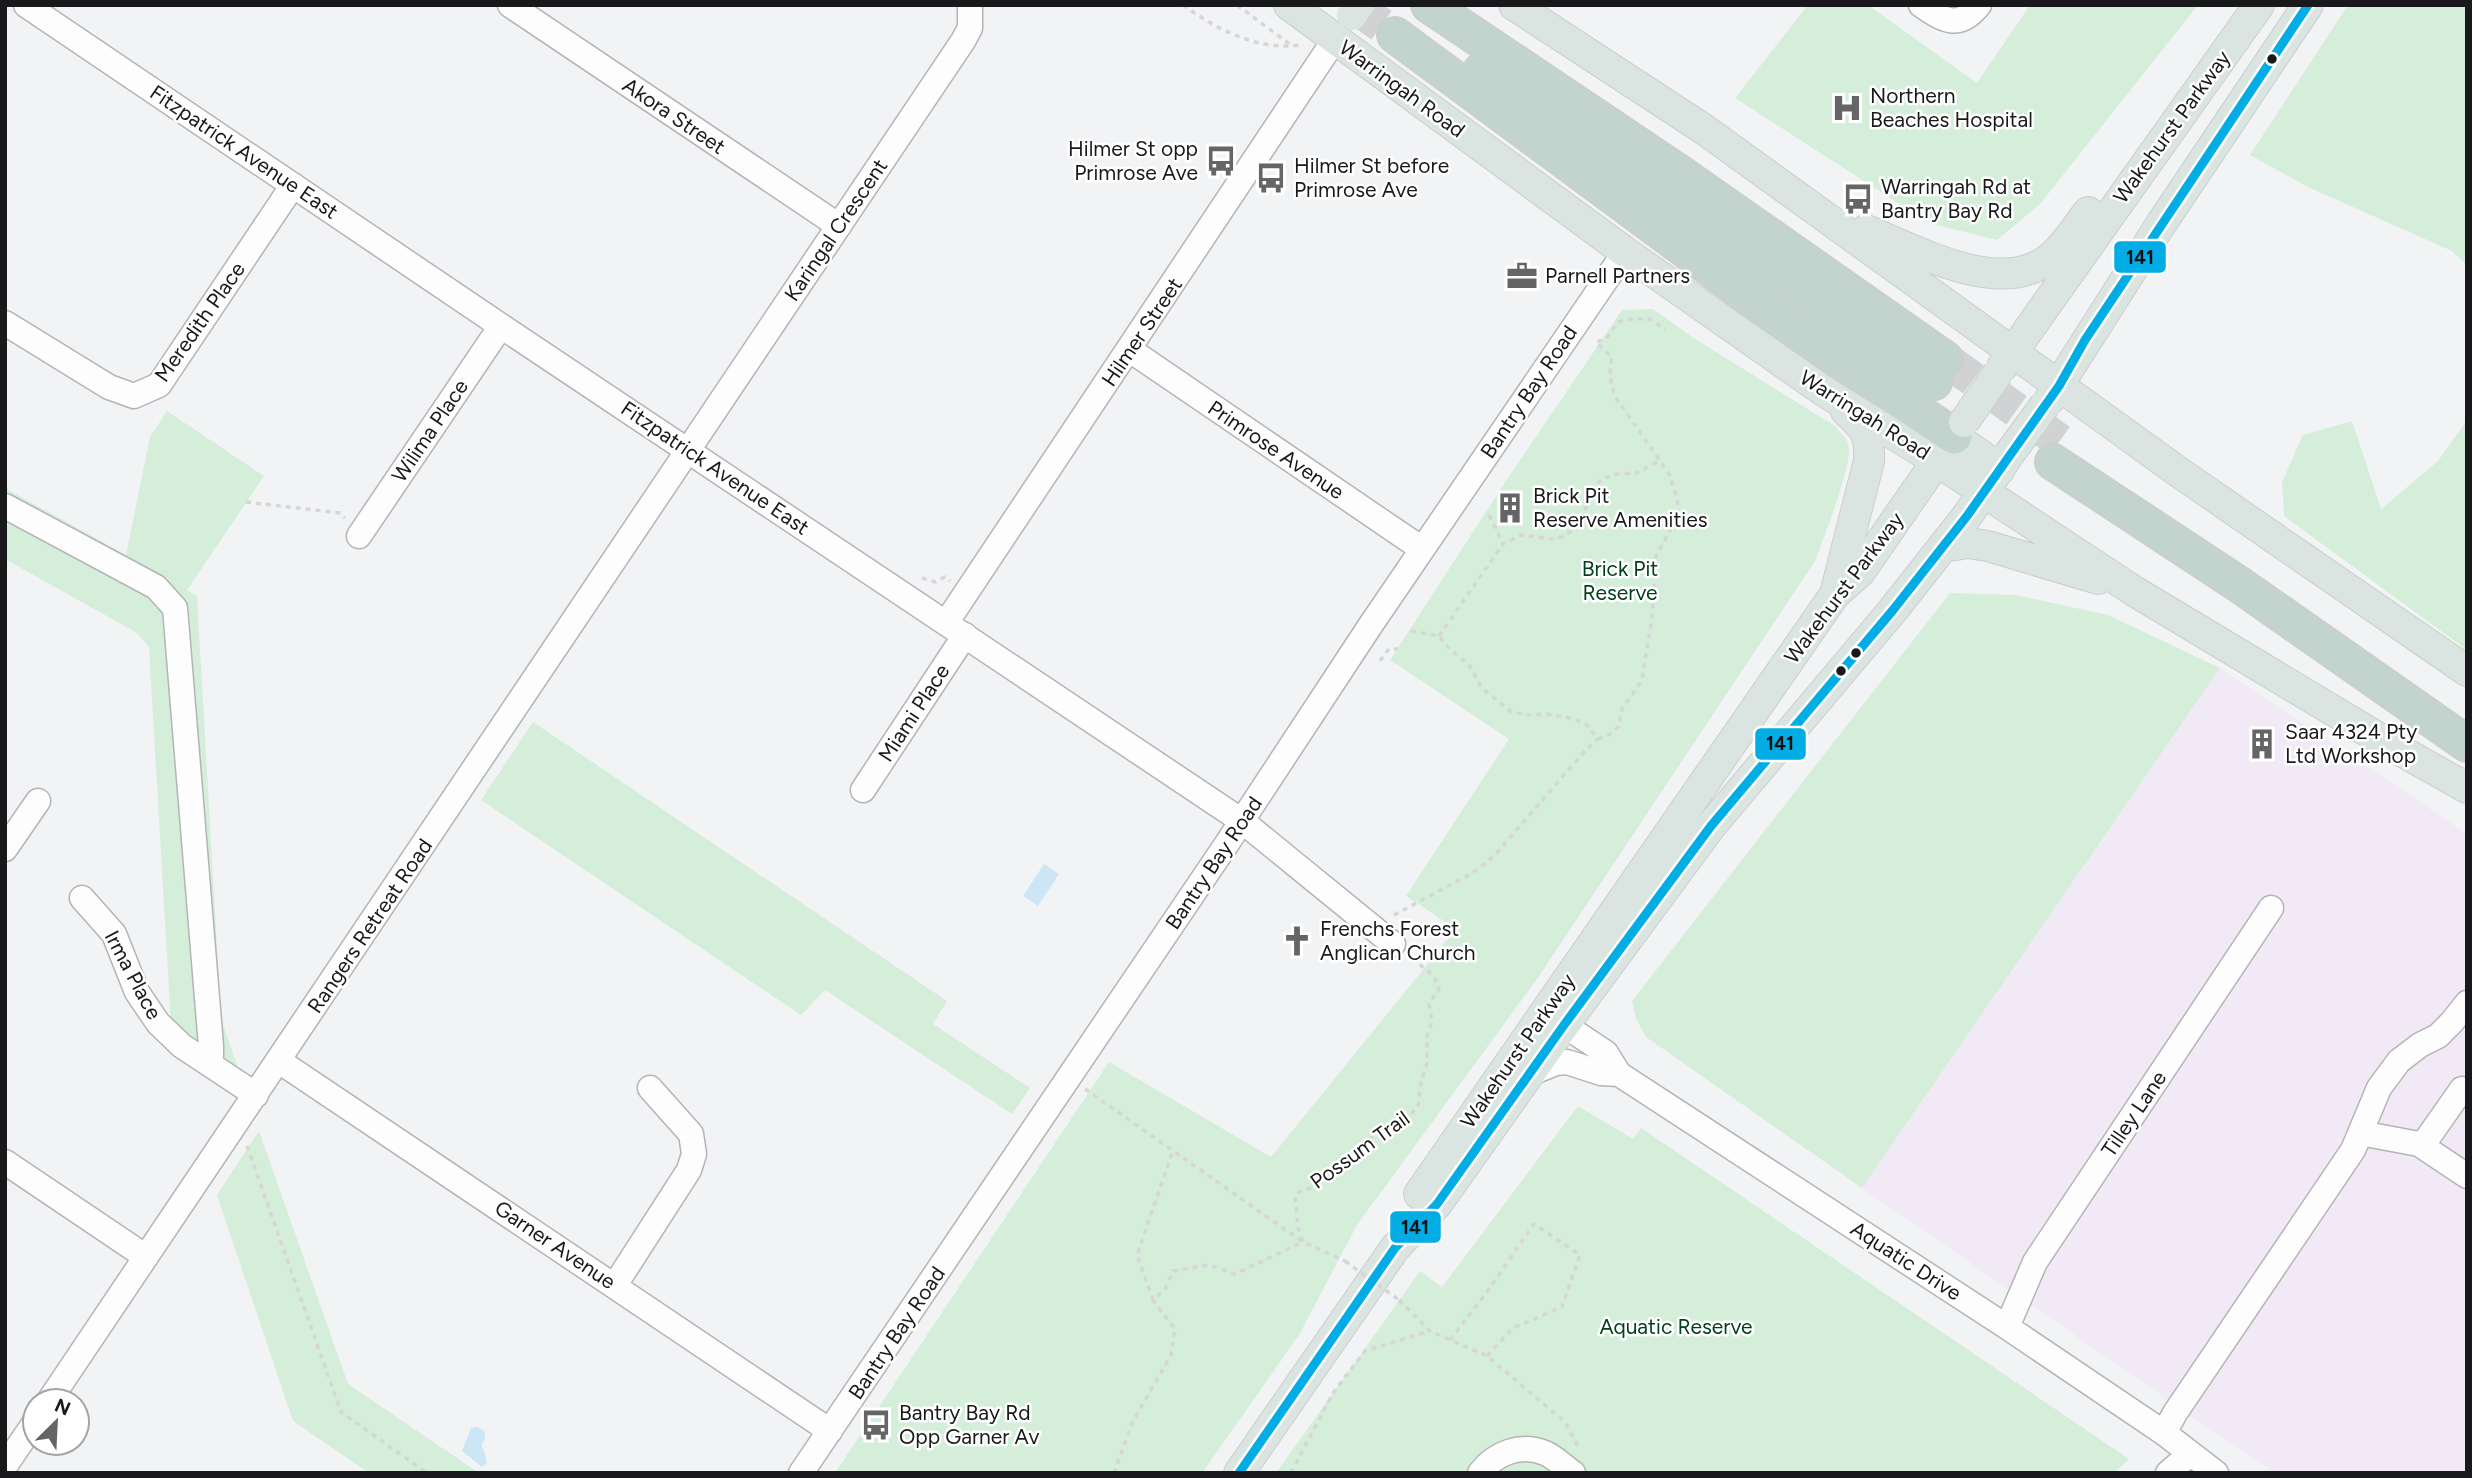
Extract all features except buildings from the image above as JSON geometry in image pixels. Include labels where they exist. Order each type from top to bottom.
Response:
[{"type":"highway","points":[[1408,18],[1940,370]]},
{"type":"highway","points":[[1408,18],[1779,319],[1952,439]]},
{"type":"highway","points":[[2467,715],[2059,453],[2237,583],[2467,744]]},
{"type":"main road","name":"Warringah Road","points":[[1289,5],[1349,20],[1625,252],[1825,392],[1952,439],[1998,471],[2134,591],[2467,788]]},
{"type":"main road","points":[[1514,5],[1705,130],[1839,225],[2006,362],[2052,395],[2254,525],[2467,671]]},
{"type":"main road","name":"Wakehurst Parkway","points":[[1239,1473],[1395,1248],[1437,1204],[1529,1074],[1554,1019],[1835,594],[1860,572],[2259,5]]},
{"type":"main road","name":"Wakehurst Parkway","points":[[1395,1248],[1420,1192],[1554,1019],[1943,547],[2052,395],[2080,347],[2308,5]]},
{"type":"main road","points":[[1839,225],[1867,230],[1956,266],[1983,271],[2019,272],[2044,263],[2058,251],[2104,191],[2143,170]]},
{"type":"main road","points":[[1825,392],[1862,425],[1870,443],[1865,481],[1835,594]]},
{"type":"main road","points":[[1943,547],[1968,544],[1988,546],[2134,591]]},
{"type":"street","name":"Fitzpatrick Avenue East","points":[[26,5],[1242,821],[1384,936]]},
{"type":"street","name":"Akora Street","points":[[510,5],[839,226]]},
{"type":"street","name":"Karingal Crescent","points":[[689,450],[963,41],[970,28],[970,5]]},
{"type":"street","points":[[1921,5],[1941,18],[1955,21],[1967,18],[1979,5]]},
{"type":"street","name":"Hilmer Street","points":[[956,629],[1130,350],[1349,20]]},
{"type":"street","name":"Meredith Place","points":[[5,323],[109,387],[134,396],[159,385],[293,185]]},
{"type":"street","name":"Bantry Bay Road","points":[[802,1473],[1422,549],[1625,252]]},
{"type":"street","name":"Wilima Place","points":[[359,536],[501,326]]},
{"type":"street","name":"Primrose Avenue","points":[[1130,350],[1422,549]]},
{"type":"street","name":"Rangers Retreat Road","points":[[58,1387],[689,450]]},
{"type":"street","points":[[5,506],[156,587],[175,608],[211,1063]]},
{"type":"street","name":"Miami Place","points":[[863,790],[956,629]]},
{"type":"street","points":[[5,849],[38,801]]},
{"type":"street","name":"Irma Place","points":[[82,898],[114,934],[137,992],[158,1023],[182,1046],[256,1095]]},
{"type":"street","name":"Tilley Lane","points":[[2007,1327],[2035,1262],[2271,908]]},
{"type":"street","points":[[2164,1433],[2353,1150],[2379,1088],[2399,1061],[2420,1045],[2438,1036],[2467,1003]]},
{"type":"street","name":"Aquatic Drive","points":[[1554,1019],[1606,1053],[1619,1074],[2007,1327],[2164,1433],[2213,1472]]},
{"type":"street","name":"Garner Avenue","points":[[279,1061],[830,1430]]},
{"type":"street","name":"Aquatic Drive","points":[[1529,1074],[1556,1063],[1567,1062],[1601,1073],[1619,1074]]},
{"type":"street","points":[[615,1285],[689,1170],[694,1154],[691,1134],[650,1088]]},
{"type":"street","points":[[2422,1146],[2462,1089]]},
{"type":"street","points":[[2360,1133],[2422,1146],[2467,1176]]},
{"type":"street","points":[[5,1162],[146,1257]]},
{"type":"street","points":[[5,1466],[21,1443]]},
{"type":"street","points":[[1480,1473],[1496,1456],[1518,1449],[1545,1453],[1578,1464]]},
{"type":"street","points":[[2168,1473],[2190,1454]]},
{"type":"path","points":[[1183,5],[1211,25],[1229,33],[1251,41],[1293,46],[1237,5]]},
{"type":"path","points":[[1384,936],[1399,912],[1471,874],[1494,856],[1584,751],[1619,726],[1622,709],[1642,680],[1652,618],[1656,556],[1679,514],[1673,486],[1661,460],[1616,398],[1611,382],[1612,357],[1597,342],[1606,339],[1621,320],[1650,319],[1666,330]]},
{"type":"path","points":[[1611,382],[1617,381]]},
{"type":"path","points":[[1440,638],[1503,544],[1521,535],[1551,539],[1562,537],[1573,530],[1582,519],[1593,487],[1603,479],[1616,474],[1636,473],[1661,460]]},
{"type":"path","points":[[246,502],[340,513],[359,536]]},
{"type":"path","points":[[1489,515],[1503,544]]},
{"type":"path","points":[[922,579],[935,582],[945,577]]},
{"type":"path","points":[[1411,631],[1440,638],[1470,666],[1481,687],[1510,711],[1526,715],[1567,717],[1586,724],[1598,740]]},
{"type":"path","points":[[1380,661],[1389,649],[1398,649]]},
{"type":"path","name":"Possum Trail","points":[[1303,1242],[1296,1216],[1295,1197],[1299,1192],[1316,1186],[1372,1137],[1410,1115],[1418,1106],[1427,1063],[1427,1037],[1432,1021],[1429,1004],[1439,989],[1434,976],[1384,936]]},
{"type":"path","points":[[1068,1080],[1083,1087],[1303,1242],[1345,1261],[1399,1300],[1430,1331],[1487,1356],[1564,1422],[1578,1464]]},
{"type":"path","points":[[239,1121],[341,1412],[427,1473]]},
{"type":"path","points":[[1114,1473],[1132,1423],[1171,1355],[1175,1329],[1153,1300],[1138,1255],[1172,1150]]},
{"type":"path","points":[[1450,1340],[1534,1224],[1580,1255],[1562,1307],[1513,1328],[1487,1356]]},
{"type":"path","points":[[1153,1300],[1165,1289],[1173,1271],[1209,1265],[1235,1274],[1303,1242]]},
{"type":"path","points":[[1291,1473],[1333,1393],[1365,1351],[1430,1331]]},
{"type":"shaded area","points":[[2220,668],[2467,834],[2467,1473],[2274,1473],[1862,1188]]},
{"type":"green space","points":[[1808,5],[1868,5],[1977,83],[2030,5],[2198,5],[2040,204],[1997,240],[1929,223],[1735,98]]},
{"type":"green space","points":[[2348,5],[2467,5],[2467,265],[2452,251],[2308,187],[2250,155]]},
{"type":"green space","name":"Brick Pit Reserve","points":[[1653,309],[1692,337],[1835,426],[1847,442],[1849,453],[1837,501],[1815,561],[1537,979],[1357,1225],[1299,1335],[1202,1473],[835,1473],[1109,1062],[1271,1157],[1456,929],[1406,896],[1509,739],[1390,660],[1506,481],[1622,310]]},
{"type":"green space","points":[[167,411],[264,476],[187,590],[197,596],[221,1018],[243,1083],[171,1025],[149,647],[137,633],[5,559],[5,488],[126,555],[150,437]]},
{"type":"green space","points":[[2467,420],[2467,650],[2284,516],[2282,482],[2303,435],[2352,421],[2381,509],[2438,461]]},
{"type":"green space","points":[[1950,593],[2016,595],[2108,615],[2220,668],[1862,1188],[1646,1037],[1636,1019],[1632,1001]]},
{"type":"green space","points":[[533,722],[947,1001],[933,1024],[1030,1088],[1012,1114],[825,990],[801,1015],[481,800]]},
{"type":"green space","name":"Aquatic Reserve","points":[[1578,1106],[1633,1139],[1641,1128],[2129,1459],[2114,1473],[1276,1473],[1420,1271],[1442,1287]]},
{"type":"green space","points":[[259,1131],[348,1384],[479,1473],[369,1473],[293,1421],[217,1195]]},
{"type":"water","points":[[1044,864],[1059,874],[1038,906],[1023,896]]},
{"type":"water","points":[[477,1427],[484,1431],[485,1438],[481,1446],[487,1463],[482,1467],[462,1451],[471,1428]]},
{"type":"tunnel","points":[[1353,5],[1395,35]]},
{"type":"tunnel","points":[[1945,359],[2065,445]]},
{"type":"transit line","name":"141","points":[[1239,1473],[1395,1248],[1437,1204],[1564,1025],[1711,826],[1893,610],[1967,516],[2059,386],[2085,340],[2308,5]]},
{"type":"place","name":"Northern Beaches Hospital","points":[[1847,108]]},
{"type":"place","name":"Hilmer St opp Primrose Ave","points":[[1221,161]]},
{"type":"place","name":"Hilmer St before Primrose Ave","points":[[1271,178]]},
{"type":"place","name":"Warringah Rd at Bantry Bay Rd","points":[[1858,199]]},
{"type":"place","name":"Parnell Partners","points":[[1522,276]]},
{"type":"place","name":"Brick Pit Reserve Amenities","points":[[1510,508]]},
{"type":"place","name":"Saar 4324 Pty Ltd Workshop","points":[[2262,744]]},
{"type":"place","name":"Frenchs Forest Anglican Church","points":[[1297,941]]},
{"type":"place","name":"Bantry Bay Rd Opp Garner Av","points":[[876,1425]]}]
